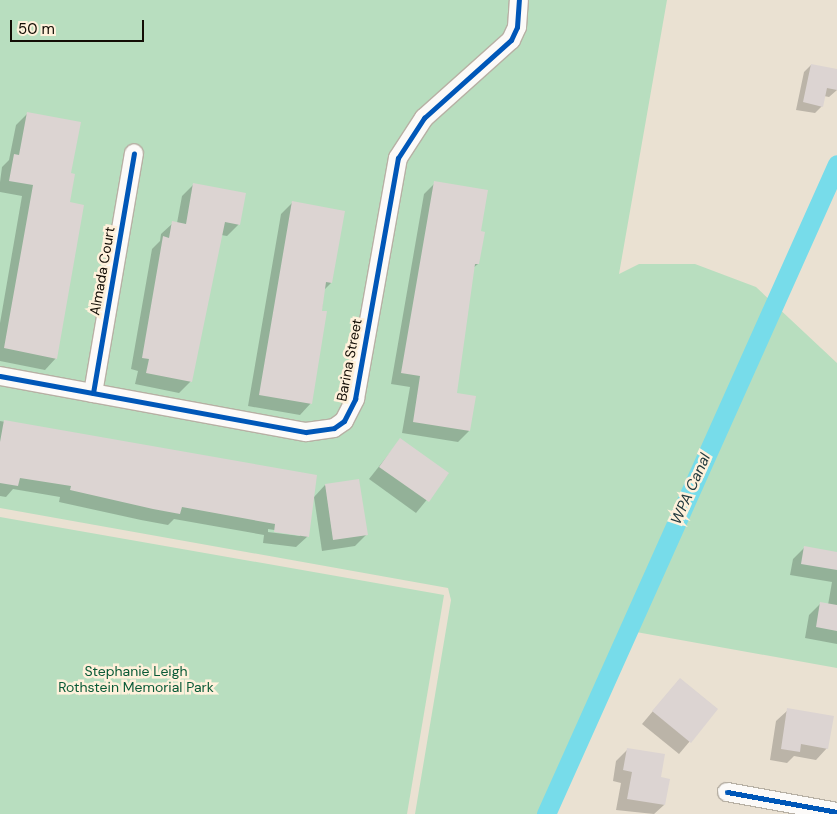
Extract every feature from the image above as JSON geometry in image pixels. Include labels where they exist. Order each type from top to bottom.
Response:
[{"type":"street","name":"Barina Street","points":[[0,376],[306,432],[327,430],[344,421],[354,399],[398,158],[424,118],[511,40],[517,26],[519,0]]},
{"type":"street","name":"Almada Court","points":[[93,393],[134,153]]},
{"type":"street","points":[[727,792],[837,812]]},
{"type":"green space","points":[[0,0],[667,0],[619,274],[639,264],[695,264],[756,287],[837,363],[837,668],[625,630],[541,814],[415,814],[451,600],[448,588],[0,508]]},
{"type":"green space","name":"Stephanie Leigh Rothstein Memorial Park","points":[[0,517],[444,595],[407,814],[0,814]]},
{"type":"building","points":[[811,64],[837,69],[837,90],[827,88],[823,107],[803,102]]},
{"type":"building","points":[[27,112],[81,122],[71,173],[75,174],[70,202],[84,205],[57,359],[4,348],[33,185],[9,181],[14,154],[19,155]]},
{"type":"building","points":[[434,181],[488,190],[481,231],[485,232],[479,264],[475,264],[457,393],[476,396],[470,431],[413,422],[420,376],[401,373]]},
{"type":"building","points":[[193,183],[246,193],[240,225],[225,222],[192,382],[146,373],[149,359],[142,358],[163,236],[169,238],[172,221],[186,224]]},
{"type":"building","points":[[292,201],[345,211],[332,283],[326,282],[322,311],[327,311],[312,404],[259,395]]},
{"type":"building","points":[[4,420],[317,475],[309,537],[274,532],[275,524],[182,507],[180,514],[153,509],[70,490],[71,486],[20,478],[18,486],[0,483],[0,442]]},
{"type":"building","points":[[400,438],[449,473],[429,502],[379,467]]},
{"type":"building","points":[[359,479],[368,535],[333,540],[325,484]]},
{"type":"building","points":[[804,546],[837,552],[837,570],[801,564]]},
{"type":"building","points":[[820,602],[837,605],[837,631],[816,627]]},
{"type":"building","points":[[680,678],[718,709],[691,743],[652,711]]},
{"type":"building","points":[[787,708],[834,716],[828,749],[801,744],[800,752],[781,749]]},
{"type":"building","points":[[627,748],[665,754],[661,777],[670,779],[665,805],[627,799],[632,772],[623,770]]},
{"type":"waterway","name":"WPA Canal","points":[[546,814],[837,164]]},
{"type":"cycle path","points":[[0,376],[306,432],[334,428],[344,421],[355,399],[398,158],[424,118],[511,40],[517,27],[519,0]]},
{"type":"cycle path","points":[[93,393],[134,153]]},
{"type":"cycle path","points":[[727,792],[837,812]]}]
